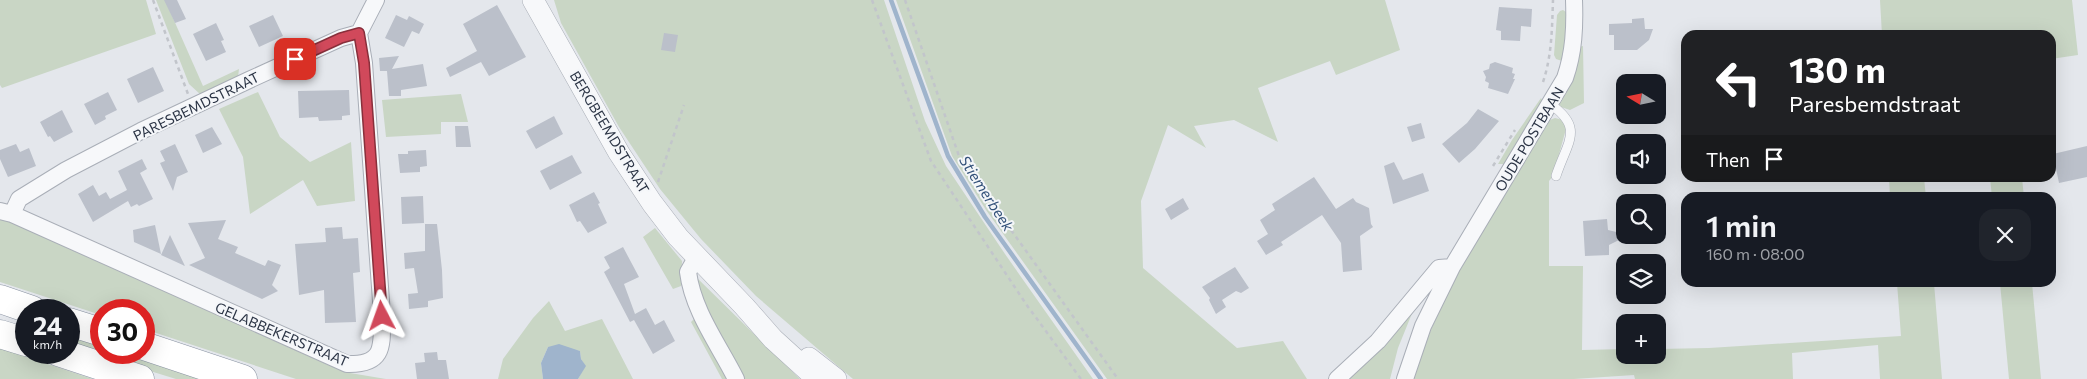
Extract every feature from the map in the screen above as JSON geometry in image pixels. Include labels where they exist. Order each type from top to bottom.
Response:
[{"type":"highway","points":[[0,299],[15,304]]},
{"type":"highway","points":[[0,334],[15,339]]},
{"type":"highway","points":[[155,350],[243,379]]},
{"type":"highway","points":[[80,359],[140,379]]},
{"type":"street","points":[[359,33],[376,0]]},
{"type":"street","name":"BERGBEEMDSTRAAT","points":[[533,0],[619,153],[652,203],[696,258],[744,306],[773,340],[817,379]]},
{"type":"street","name":"OUDE POSTBAAN","points":[[1405,379],[1423,326],[1452,267],[1566,78],[1572,60],[1574,45],[1574,0]]},
{"type":"street","name":"PARESBEMDSTRAAT","points":[[6,212],[19,199],[66,170],[194,106],[341,38],[359,33]]},
{"type":"street","name":"GELABBEKERSTRAAT","points":[[6,212],[347,364],[363,364],[372,360],[379,353],[382,345],[382,316],[364,63],[359,33]]},
{"type":"street","points":[[696,258],[688,272],[692,293],[700,313],[736,379]]},
{"type":"street","points":[[1337,379],[1378,340],[1439,268],[1452,267]]},
{"type":"street","name":"BERGBEEMDSTRAAT","points":[[744,306],[836,379]]},
{"type":"lane","points":[[1550,104],[1564,114],[1571,126],[1571,134],[1556,176]]},
{"type":"path","points":[[153,0],[194,106]]},
{"type":"path","points":[[872,0],[931,161],[1026,304],[1081,379]]},
{"type":"path","points":[[905,0],[960,159],[1118,379]]},
{"type":"path","points":[[1542,86],[1548,67],[1553,0]]},
{"type":"path","points":[[652,203],[684,105]]},
{"type":"path","points":[[1489,173],[1506,140],[1518,126]]},
{"type":"green space","points":[[0,0],[146,0],[156,34],[2,88],[0,85]]},
{"type":"green space","points":[[156,0],[165,0],[203,86],[239,69],[238,77],[201,95],[189,84]]},
{"type":"green space","points":[[554,0],[884,0],[925,121],[946,166],[1093,379],[853,379],[756,296],[701,239],[660,189],[619,127],[561,23]]},
{"type":"green space","points":[[896,0],[1385,0],[1400,50],[1336,75],[1330,61],[1258,88],[1278,142],[1234,120],[1194,126],[1206,148],[1168,125],[1141,201],[1143,268],[1237,348],[1283,341],[1307,379],[1107,379],[986,210],[952,156]]},
{"type":"green space","points":[[1880,0],[2072,0],[2078,55],[2056,58],[2056,30],[1882,30]]},
{"type":"green space","points":[[1563,10],[1566,12],[1566,57],[1562,61],[1556,59],[1554,55],[1557,15]]},
{"type":"green space","points":[[1583,46],[1584,103],[1570,110],[1561,107],[1558,102],[1579,47]]},
{"type":"green space","points":[[258,92],[280,137],[310,162],[351,142],[355,201],[317,206],[303,180],[250,214],[243,157],[219,109]]},
{"type":"green space","points":[[461,94],[468,122],[441,122],[441,134],[386,137],[382,100]]},
{"type":"green space","points":[[1541,98],[1544,104],[1509,164],[1498,164],[1512,140]]},
{"type":"green space","points":[[1555,118],[1563,120],[1566,129],[1553,176],[1549,181],[1549,266],[1583,266],[1582,350],[1616,349],[1616,364],[1666,364],[1666,349],[1709,348],[1901,336],[1897,287],[1934,287],[1942,379],[1880,379],[1878,345],[1792,353],[1793,379],[1635,379],[1634,375],[1574,379],[1413,379],[1439,311],[1472,246],[1547,121]]},
{"type":"green space","points":[[1889,182],[1924,182],[1925,192],[1890,192]]},
{"type":"green space","points":[[1990,182],[2022,182],[2023,192],[1991,192]]},
{"type":"green space","points":[[0,218],[11,221],[344,372],[386,379],[296,379],[155,333],[155,299],[90,299],[90,311],[80,308],[80,299],[52,299],[0,282]]},
{"type":"green space","points":[[655,228],[682,261],[681,286],[673,289],[643,237]]},
{"type":"green space","points":[[694,275],[800,379],[744,379],[700,300]]},
{"type":"green space","points":[[2000,287],[2032,287],[2041,379],[2009,379]]},
{"type":"green space","points":[[549,301],[565,331],[602,319],[633,379],[578,379],[585,366],[581,359],[580,351],[548,347],[541,363],[543,379],[498,379],[503,359],[533,318]]},
{"type":"green space","points":[[1415,306],[1398,348],[1390,379],[1346,379]]},
{"type":"green space","points":[[695,318],[727,379],[722,379],[691,322]]},
{"type":"green space","points":[[80,336],[90,340],[90,352],[80,349]]},
{"type":"green space","points":[[0,348],[15,353],[15,364],[48,364],[93,379],[0,379]]},
{"type":"green space","points":[[155,361],[214,379],[176,379],[127,364],[155,364]]},
{"type":"water","points":[[559,344],[580,351],[581,359],[586,366],[578,379],[543,379],[541,363],[548,347]]},
{"type":"building","points":[[164,0],[177,0],[186,19],[175,23]]},
{"type":"building","points":[[497,5],[526,57],[489,76],[481,62],[450,77],[446,68],[477,51],[463,24]]},
{"type":"building","points":[[1499,7],[1532,9],[1531,27],[1521,26],[1520,41],[1501,40],[1501,31],[1496,30]]},
{"type":"building","points":[[273,15],[283,36],[259,47],[249,26]]},
{"type":"building","points":[[396,15],[407,20],[409,16],[424,24],[419,34],[412,31],[404,47],[385,38]]},
{"type":"building","points":[[1644,18],[1645,29],[1653,29],[1649,40],[1637,50],[1614,50],[1614,35],[1609,35],[1609,24],[1632,23],[1632,19]]},
{"type":"building","points":[[216,23],[224,40],[221,41],[226,52],[206,61],[193,34]]},
{"type":"building","points":[[664,33],[678,35],[675,52],[661,50]]},
{"type":"building","points":[[399,56],[392,69],[423,64],[427,86],[401,90],[401,96],[389,96],[387,71],[380,71],[379,58]]},
{"type":"building","points":[[1495,62],[1513,68],[1512,73],[1515,74],[1513,79],[1515,79],[1508,94],[1488,88],[1489,83],[1485,81],[1486,77],[1483,71],[1489,69],[1490,64]]},
{"type":"building","points":[[153,67],[164,91],[138,103],[127,79]]},
{"type":"building","points":[[349,90],[350,115],[342,116],[342,120],[319,121],[318,117],[299,118],[298,91]]},
{"type":"building","points":[[108,92],[117,110],[105,116],[106,119],[95,125],[84,104]]},
{"type":"building","points":[[1478,109],[1499,121],[1475,149],[1459,163],[1442,144],[1467,123]]},
{"type":"building","points":[[62,110],[73,132],[54,142],[50,136],[48,137],[40,122]]},
{"type":"building","points":[[554,116],[563,134],[536,149],[526,131]]},
{"type":"building","points":[[1421,123],[1425,138],[1412,142],[1407,127]]},
{"type":"building","points":[[455,126],[468,126],[471,147],[456,147]]},
{"type":"building","points":[[212,127],[222,144],[203,153],[195,135]]},
{"type":"building","points":[[16,144],[20,152],[29,148],[36,166],[8,177],[0,159],[0,150]]},
{"type":"building","points":[[175,144],[188,172],[177,177],[173,191],[160,163],[165,161],[160,151]]},
{"type":"building","points":[[2087,146],[2087,177],[2059,183],[2056,168],[2056,153]]},
{"type":"building","points":[[426,150],[427,166],[420,167],[420,172],[400,173],[398,154],[408,154],[408,151]]},
{"type":"building","points":[[572,155],[582,173],[550,190],[540,171]]},
{"type":"building","points":[[142,159],[147,169],[140,173],[153,199],[139,206],[137,204],[131,207],[128,201],[93,222],[78,194],[93,185],[99,196],[106,192],[110,199],[127,190],[118,171]]},
{"type":"building","points":[[1394,162],[1403,180],[1423,173],[1429,191],[1393,204],[1384,166]]},
{"type":"building","points":[[1314,177],[1336,209],[1353,198],[1356,202],[1369,208],[1373,227],[1360,236],[1362,270],[1343,272],[1341,243],[1322,215],[1281,242],[1283,245],[1266,255],[1257,241],[1268,234],[1260,220],[1275,210],[1272,204]]},
{"type":"building","points":[[594,192],[607,223],[588,233],[580,221],[577,222],[569,205]]},
{"type":"building","points":[[423,196],[424,223],[402,224],[401,197]]},
{"type":"building","points":[[1183,198],[1189,209],[1171,220],[1165,209]]},
{"type":"building","points":[[1607,219],[1608,230],[1616,232],[1616,242],[1609,245],[1609,255],[1585,256],[1583,221]]},
{"type":"building","points":[[226,220],[218,239],[238,247],[235,253],[265,266],[268,260],[281,265],[272,285],[278,291],[262,299],[189,265],[205,258],[188,223]]},
{"type":"building","points":[[425,224],[437,224],[443,298],[428,301],[428,307],[409,309],[408,294],[418,293],[414,268],[405,269],[404,253],[425,251]]},
{"type":"building","points":[[155,225],[161,254],[134,242],[133,230]]},
{"type":"building","points":[[342,227],[343,239],[358,238],[360,272],[353,273],[356,322],[325,323],[324,290],[299,295],[295,244],[326,242],[325,228]]},
{"type":"building","points":[[170,235],[185,266],[161,255]]},
{"type":"building","points":[[623,247],[639,277],[624,284],[635,314],[646,308],[655,325],[664,320],[675,341],[653,354],[634,320],[630,322],[604,272],[610,268],[604,257]]},
{"type":"building","points":[[1235,267],[1249,288],[1241,293],[1236,291],[1222,300],[1226,307],[1216,314],[1209,300],[1210,298],[1202,287]]},
{"type":"building","points":[[437,352],[438,360],[446,360],[449,379],[417,379],[415,363],[425,362],[424,353]]},
{"type":"waterway","name":"Stiemerbeek","points":[[891,0],[948,156],[985,217],[1101,379]]},
{"type":"route","points":[[295,59],[341,38],[359,33],[364,63],[382,316]]}]
